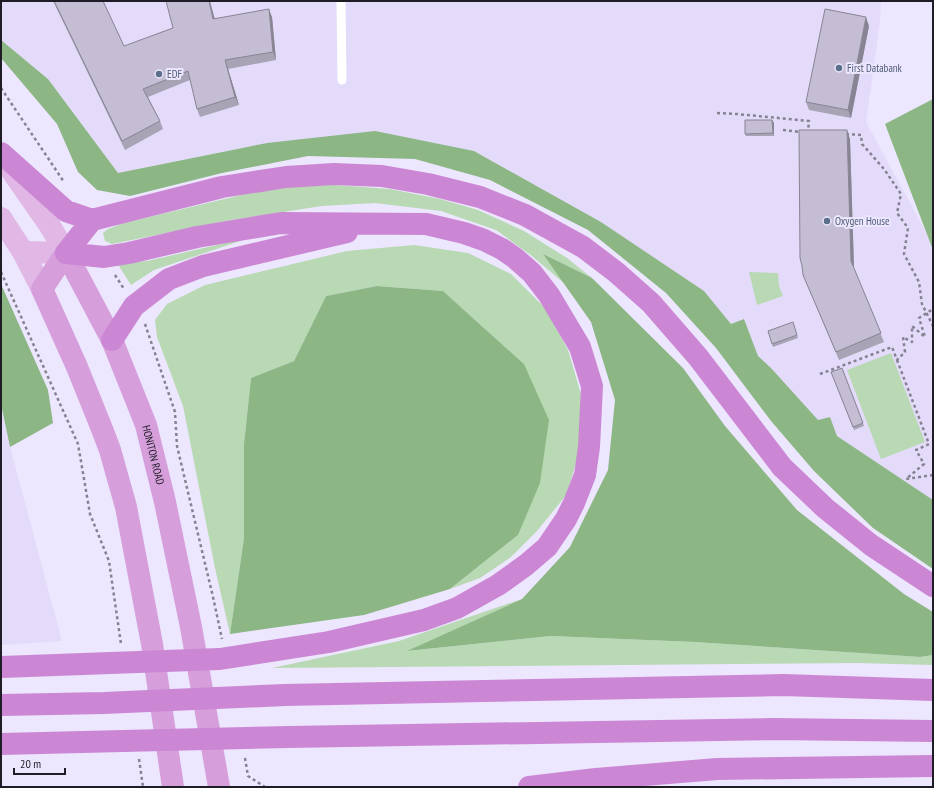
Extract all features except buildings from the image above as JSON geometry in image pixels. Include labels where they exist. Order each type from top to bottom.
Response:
[{"type":"highway","points":[[1,154],[66,211],[92,220],[222,187],[286,177],[334,174],[382,176],[428,184],[480,197],[526,215],[583,247],[616,272],[651,303],[698,357],[782,467],[825,508],[871,545],[933,586]]},
{"type":"highway","points":[[92,220],[66,253],[42,289],[77,366],[102,429],[110,450],[126,507],[152,644],[173,787]]},
{"type":"highway","points":[[1,667],[220,658],[277,651],[329,642],[424,620],[457,608],[491,589],[526,565],[547,547],[566,519],[574,503],[585,474],[590,447],[592,386],[580,347],[549,295],[532,273],[502,249],[464,233],[426,224],[281,223],[197,237],[129,254],[104,257],[66,253]]},
{"type":"highway","points":[[112,340],[134,306],[169,279],[203,266],[383,224]]},
{"type":"highway","name":"HONITON ROAD","points":[[66,253],[112,340],[146,425],[165,502],[190,628],[218,787]]},
{"type":"highway","points":[[1,705],[104,703],[285,695],[783,686],[933,690]]},
{"type":"highway","points":[[1,744],[774,728],[933,731]]},
{"type":"highway","points":[[529,787],[596,779],[717,769],[933,766]]},
{"type":"main road","name":"HONITON ROAD","points":[[1,154],[50,226],[66,253]]},
{"type":"main road","points":[[1,218],[42,289]]},
{"type":"main road","points":[[22,252],[66,253]]},
{"type":"lane","points":[[341,1],[342,80]]},
{"type":"path","points":[[1,88],[66,184]]},
{"type":"path","points":[[717,113],[809,121],[808,132]]},
{"type":"path","points":[[783,130],[815,133]]},
{"type":"path","points":[[844,134],[861,135],[862,144],[884,169],[901,194],[897,213],[908,228],[904,254],[918,282],[922,304],[933,326]]},
{"type":"path","points":[[1,272],[78,444],[90,514],[109,561],[122,647]]},
{"type":"path","points":[[897,360],[905,352],[903,337],[912,342],[912,326],[925,337],[919,318],[933,309]]},
{"type":"path","points":[[146,326],[176,412],[177,446],[214,597],[223,644]]},
{"type":"path","points":[[820,374],[892,347],[929,444],[916,450],[924,464],[906,480],[933,475]]},
{"type":"path","points":[[244,753],[248,776],[265,787]]},
{"type":"path","points":[[138,756],[143,787]]},
{"type":"shaded area","points":[[1,1],[881,1],[880,22],[866,122],[933,245],[933,500],[837,436],[830,417],[818,421],[771,368],[758,356],[744,319],[731,324],[704,291],[601,222],[474,151],[267,143],[118,173],[48,79],[1,40]]},
{"type":"shaded area","points":[[1,404],[10,447],[62,641],[1,645]]},
{"type":"green space","points":[[1,40],[48,79],[118,173],[267,143],[375,131],[474,151],[601,222],[704,291],[731,324],[744,319],[758,356],[771,368],[818,420],[830,417],[837,436],[933,500],[933,569],[873,528],[814,471],[771,421],[716,348],[666,293],[588,230],[490,180],[415,159],[308,156],[222,173],[130,196],[97,190],[78,172],[57,124],[1,58]]},
{"type":"green space","points":[[933,99],[933,250],[885,124]]},
{"type":"green space","points":[[321,184],[390,189],[440,199],[478,210],[524,231],[567,258],[592,278],[544,255],[565,284],[532,256],[496,230],[441,211],[375,203],[322,206],[231,220],[112,244],[105,241],[103,233],[108,229],[124,223],[262,190]]},
{"type":"green space","points":[[252,237],[154,270],[131,285],[117,263],[147,261]]},
{"type":"green space","points":[[414,245],[468,253],[511,274],[546,309],[568,350],[583,401],[580,449],[567,494],[537,531],[511,557],[480,578],[450,589],[518,535],[524,364],[443,291],[377,286],[326,296],[294,361],[251,378],[244,444],[244,538],[230,634],[215,568],[183,406],[157,337],[155,320],[167,304],[205,285],[347,251]]},
{"type":"green space","points":[[543,254],[592,278],[683,368],[725,426],[797,510],[904,594],[933,612],[933,655],[920,657],[695,642],[550,636],[407,651],[522,599],[570,547],[608,470],[615,400],[591,322]]},
{"type":"green space","points":[[749,272],[778,273],[779,286],[783,296],[757,305]]},
{"type":"green space","points":[[1,284],[48,390],[53,423],[10,447],[1,404]]},
{"type":"green space","points":[[377,286],[443,291],[524,364],[549,420],[540,483],[518,535],[450,589],[364,615],[230,634],[244,538],[244,444],[251,378],[294,361],[326,296]]},
{"type":"green space","points":[[891,353],[925,442],[881,459],[847,370]]},
{"type":"green space","points":[[522,599],[408,651],[550,636],[695,642],[920,657],[933,655],[933,665],[858,663],[272,668],[399,641]]},
{"type":"place","name":"First Databank","points":[[839,68]]},
{"type":"place","name":"EDF","points":[[159,74]]},
{"type":"place","name":"Oxygen House","points":[[827,221]]}]
